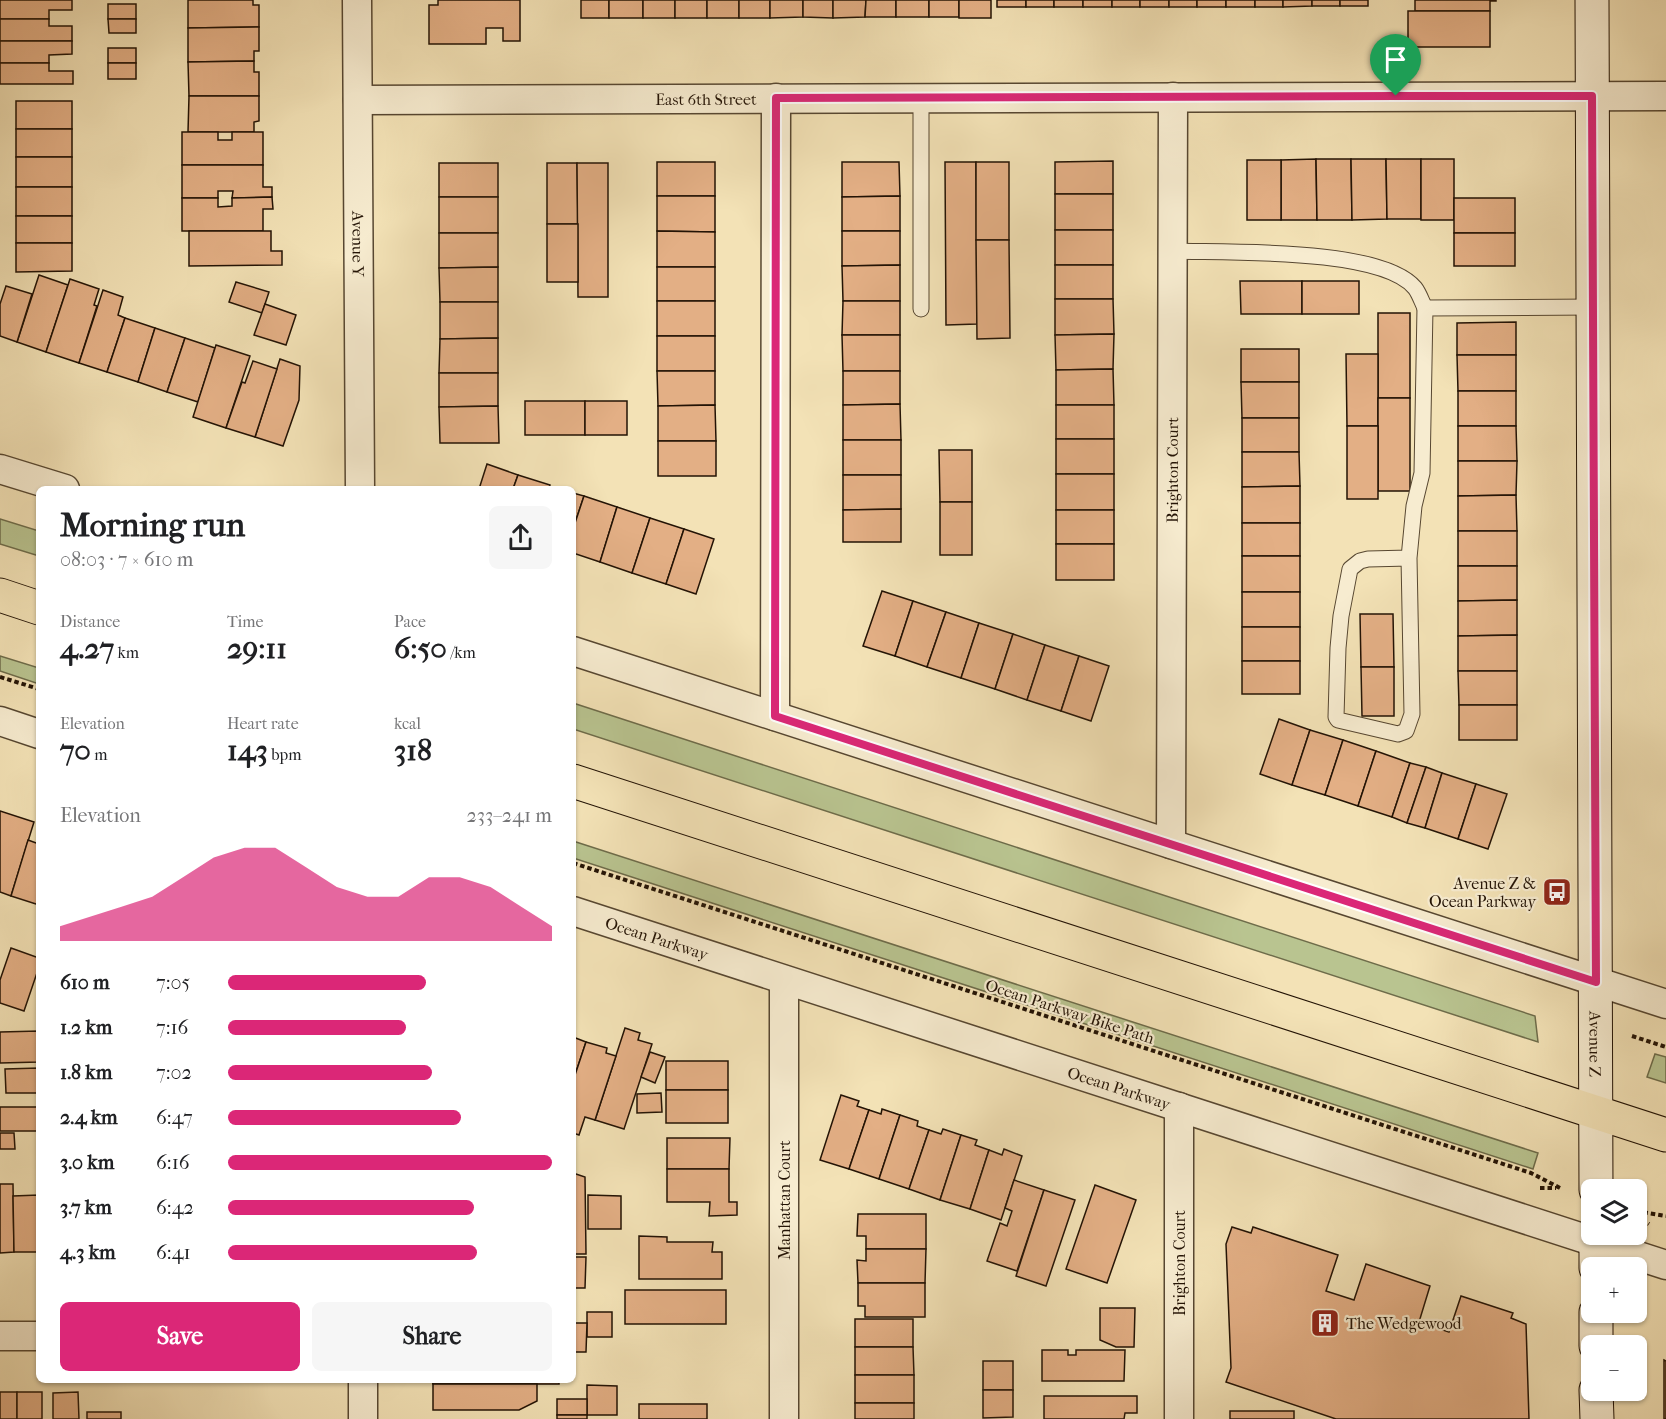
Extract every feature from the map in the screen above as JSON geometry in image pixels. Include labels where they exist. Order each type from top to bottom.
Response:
[{"type":"main road","points":[[0,595],[36,607]]},
{"type":"main road","points":[[576,782],[1666,1135]]},
{"type":"street","name":"Avenue Y","points":[[357,0],[360,486]]},
{"type":"street","name":"Avenue Z","points":[[1592,0],[1596,1179]]},
{"type":"street","name":"East 6th Street","points":[[358,100],[1666,96]]},
{"type":"street","name":"Brighton Court","points":[[1171,844],[1173,97]]},
{"type":"street","points":[[775,716],[776,98]]},
{"type":"street","points":[[0,469],[55,486]]},
{"type":"street","points":[[576,652],[1666,1004]]},
{"type":"street","points":[[0,721],[36,733]]},
{"type":"street","name":"Ocean Parkway","points":[[576,912],[1179,1107],[1596,1248],[1666,1265]]},
{"type":"street","name":"Manhattan Court","points":[[784,980],[784,1419]]},
{"type":"street","name":"Brighton Court","points":[[1179,1107],[1179,1419]]},
{"type":"street","points":[[0,1336],[36,1336]]},
{"type":"street","points":[[363,1383],[363,1419]]},
{"type":"street","points":[[1596,1401],[1597,1419]]},
{"type":"lane","points":[[921,98],[921,309]]},
{"type":"lane","points":[[1172,252],[1314,255],[1366,264],[1394,273],[1414,287],[1425,308],[1422,473],[1413,506],[1409,558],[1412,714],[1410,724],[1406,731],[1398,734],[1338,720],[1336,717],[1338,648],[1341,616],[1350,569],[1368,558],[1409,558]]},
{"type":"lane","points":[[1425,308],[1593,307]]},
{"type":"path","points":[[0,677],[36,688]]},
{"type":"path","name":"Ocean Parkway Bike Path","points":[[576,864],[1531,1173],[1557,1188]]},
{"type":"path","points":[[1632,1036],[1666,1047]]},
{"type":"path","points":[[1647,1213],[1666,1216]]},
{"type":"green space","points":[[0,519],[36,530],[36,555],[0,544]]},
{"type":"green space","points":[[0,656],[36,667],[36,683],[0,671]]},
{"type":"green space","points":[[576,704],[1535,1016],[1538,1042],[576,730]]},
{"type":"green space","points":[[576,842],[1538,1153],[1533,1169],[576,859]]},
{"type":"green space","points":[[1655,1054],[1666,1057],[1666,1083],[1647,1077]]},
{"type":"building","points":[[0,0],[72,0],[72,10],[49,10],[49,19],[0,19]]},
{"type":"building","points":[[188,0],[253,0],[253,5],[259,5],[259,27],[188,28]]},
{"type":"building","points":[[438,0],[520,0],[520,41],[503,41],[503,28],[486,28],[486,44],[429,44],[429,5],[438,5]]},
{"type":"building","points":[[581,0],[609,0],[609,18],[581,18]]},
{"type":"building","points":[[609,0],[643,0],[643,18],[609,18]]},
{"type":"building","points":[[643,0],[675,0],[675,18],[643,18]]},
{"type":"building","points":[[675,0],[707,0],[707,18],[675,18]]},
{"type":"building","points":[[707,0],[739,0],[739,18],[707,18]]},
{"type":"building","points":[[739,0],[770,0],[770,18],[739,18]]},
{"type":"building","points":[[770,0],[803,0],[803,17],[770,18]]},
{"type":"building","points":[[803,0],[833,0],[833,18],[803,17]]},
{"type":"building","points":[[833,0],[866,0],[865,17],[833,18]]},
{"type":"building","points":[[866,0],[896,0],[896,17],[865,17]]},
{"type":"building","points":[[896,0],[929,0],[929,17],[896,17]]},
{"type":"building","points":[[929,0],[959,0],[959,17],[929,17]]},
{"type":"building","points":[[959,0],[991,0],[991,18],[959,18]]},
{"type":"building","points":[[997,0],[1026,0],[1026,7],[997,7]]},
{"type":"building","points":[[1026,0],[1054,0],[1054,7],[1026,7]]},
{"type":"building","points":[[1054,0],[1083,0],[1083,7],[1054,7]]},
{"type":"building","points":[[1083,0],[1112,0],[1112,7],[1083,7]]},
{"type":"building","points":[[1112,0],[1140,0],[1140,7],[1112,7]]},
{"type":"building","points":[[1140,0],[1169,0],[1169,7],[1140,7]]},
{"type":"building","points":[[1169,0],[1197,0],[1197,7],[1169,7]]},
{"type":"building","points":[[1197,0],[1226,0],[1226,7],[1197,7]]},
{"type":"building","points":[[1226,0],[1255,0],[1255,7],[1226,7]]},
{"type":"building","points":[[1255,0],[1283,0],[1283,7],[1255,7]]},
{"type":"building","points":[[1283,0],[1312,0],[1312,6],[1283,7]]},
{"type":"building","points":[[1312,0],[1340,0],[1340,6],[1312,6]]},
{"type":"building","points":[[1340,0],[1368,0],[1368,6],[1340,6]]},
{"type":"building","points":[[1415,0],[1496,1],[1490,1],[1490,11],[1415,11]]},
{"type":"building","points":[[108,4],[136,4],[136,19],[108,19]]},
{"type":"building","points":[[1408,11],[1490,11],[1490,47],[1408,47]]},
{"type":"building","points":[[0,19],[49,19],[49,26],[72,26],[72,41],[0,41]]},
{"type":"building","points":[[108,19],[136,19],[136,33],[109,33]]},
{"type":"building","points":[[259,27],[259,51],[254,51],[254,61],[188,62],[188,28]]},
{"type":"building","points":[[0,41],[72,41],[72,54],[49,55],[49,63],[0,63]]},
{"type":"building","points":[[108,48],[136,48],[136,63],[108,63]]},
{"type":"building","points":[[254,61],[254,72],[259,72],[259,96],[189,96],[188,62]]},
{"type":"building","points":[[0,63],[49,63],[49,71],[73,71],[73,84],[0,84]]},
{"type":"building","points":[[108,63],[136,63],[136,79],[108,79]]},
{"type":"building","points":[[189,96],[259,96],[259,121],[254,122],[254,132],[188,132]]},
{"type":"building","points":[[16,101],[72,101],[72,129],[16,129]]},
{"type":"building","points":[[16,129],[72,129],[72,157],[16,157]]},
{"type":"building","points":[[182,132],[218,132],[218,140],[232,140],[232,132],[263,132],[263,165],[182,165]]},
{"type":"building","points":[[16,157],[72,157],[72,187],[16,187]]},
{"type":"building","points":[[1316,159],[1317,220],[1281,220],[1281,160]]},
{"type":"building","points":[[1316,159],[1351,159],[1352,220],[1317,220]]},
{"type":"building","points":[[1351,159],[1386,159],[1387,219],[1352,220]]},
{"type":"building","points":[[1386,159],[1421,159],[1421,219],[1387,219]]},
{"type":"building","points":[[1421,159],[1454,159],[1454,220],[1421,220]]},
{"type":"building","points":[[1247,160],[1281,160],[1281,220],[1247,220]]},
{"type":"building","points":[[1113,161],[1113,194],[1055,194],[1055,162]]},
{"type":"building","points":[[657,162],[715,162],[715,196],[657,196]]},
{"type":"building","points":[[842,162],[899,162],[900,196],[842,197]]},
{"type":"building","points":[[945,162],[976,162],[977,324],[946,325]]},
{"type":"building","points":[[976,162],[1009,162],[1009,240],[976,240]]},
{"type":"building","points":[[439,163],[498,163],[498,197],[439,197]]},
{"type":"building","points":[[547,163],[577,163],[578,224],[547,224]]},
{"type":"building","points":[[577,163],[608,163],[608,297],[578,297]]},
{"type":"building","points":[[182,165],[263,165],[263,187],[272,187],[272,197],[232,198],[233,191],[218,191],[218,198],[182,198]]},
{"type":"building","points":[[16,187],[72,187],[72,216],[16,216]]},
{"type":"building","points":[[1055,194],[1113,194],[1113,230],[1055,230]]},
{"type":"building","points":[[657,196],[715,196],[715,232],[657,231]]},
{"type":"building","points":[[900,196],[900,231],[842,231],[842,197]]},
{"type":"building","points":[[272,197],[273,209],[263,209],[263,231],[182,231],[182,198],[218,198],[218,207],[232,206],[232,198]]},
{"type":"building","points":[[439,197],[498,197],[498,233],[439,233]]},
{"type":"building","points":[[1454,198],[1515,198],[1515,233],[1454,233]]},
{"type":"building","points":[[16,216],[72,216],[72,243],[16,243]]},
{"type":"building","points":[[547,224],[578,224],[578,282],[547,282]]},
{"type":"building","points":[[1055,230],[1113,230],[1113,265],[1055,265]]},
{"type":"building","points":[[189,231],[271,231],[271,251],[282,251],[282,265],[189,266]]},
{"type":"building","points":[[657,231],[715,232],[715,267],[657,267]]},
{"type":"building","points":[[842,231],[900,231],[900,265],[842,266]]},
{"type":"building","points":[[439,233],[498,233],[498,267],[439,268]]},
{"type":"building","points":[[1454,233],[1515,233],[1515,266],[1454,266]]},
{"type":"building","points":[[976,240],[1009,240],[1010,338],[977,339]]},
{"type":"building","points":[[16,243],[72,243],[72,271],[16,272]]},
{"type":"building","points":[[900,265],[900,301],[843,301],[842,266]]},
{"type":"building","points":[[1055,265],[1113,265],[1113,299],[1055,299]]},
{"type":"building","points":[[498,267],[498,302],[440,302],[439,268]]},
{"type":"building","points":[[657,267],[715,267],[715,301],[657,301]]},
{"type":"building","points":[[39,275],[68,285],[46,352],[17,342]]},
{"type":"building","points":[[70,279],[99,289],[94,305],[97,306],[79,363],[46,352]]},
{"type":"building","points":[[1240,281],[1302,281],[1302,314],[1241,314]]},
{"type":"building","points":[[1302,281],[1359,281],[1359,314],[1302,314]]},
{"type":"building","points":[[236,282],[269,292],[262,313],[229,302]]},
{"type":"building","points":[[6,286],[32,294],[17,342],[0,336],[0,304]]},
{"type":"building","points":[[103,290],[123,297],[118,315],[125,318],[107,372],[79,363]]},
{"type":"building","points":[[1055,299],[1113,299],[1114,334],[1055,335]]},
{"type":"building","points":[[657,301],[715,301],[715,336],[657,336]]},
{"type":"building","points":[[843,301],[900,301],[900,335],[842,335]]},
{"type":"building","points":[[440,302],[498,302],[498,338],[440,339]]},
{"type":"building","points":[[265,304],[296,315],[286,345],[254,335]]},
{"type":"building","points":[[1378,313],[1410,313],[1410,398],[1378,398]]},
{"type":"building","points":[[125,318],[155,328],[138,382],[107,372]]},
{"type":"building","points":[[1516,322],[1516,355],[1457,355],[1457,323]]},
{"type":"building","points":[[155,328],[185,338],[167,392],[138,382]]},
{"type":"building","points":[[1114,334],[1113,369],[1056,370],[1055,335]]},
{"type":"building","points":[[842,335],[900,335],[900,371],[843,371]]},
{"type":"building","points":[[657,336],[715,336],[715,371],[657,371]]},
{"type":"building","points":[[185,338],[215,348],[198,402],[167,392]]},
{"type":"building","points":[[498,338],[498,373],[439,373],[440,339]]},
{"type":"building","points":[[216,345],[250,356],[226,428],[193,417]]},
{"type":"building","points":[[1241,349],[1299,349],[1299,382],[1241,382]]},
{"type":"building","points":[[1346,354],[1378,354],[1378,426],[1347,426]]},
{"type":"building","points":[[1457,355],[1516,355],[1516,391],[1458,391]]},
{"type":"building","points":[[280,359],[300,366],[299,400],[283,446],[255,437]]},
{"type":"building","points":[[253,361],[277,369],[255,437],[226,428],[242,382],[245,383]]},
{"type":"building","points":[[1113,369],[1114,405],[1056,405],[1056,370]]},
{"type":"building","points":[[657,371],[715,371],[715,405],[658,406]]},
{"type":"building","points":[[843,371],[900,371],[900,404],[843,405]]},
{"type":"building","points":[[439,373],[498,373],[498,406],[439,407]]},
{"type":"building","points":[[1241,382],[1299,382],[1299,418],[1242,418]]},
{"type":"building","points":[[1458,391],[1516,391],[1516,426],[1458,426]]},
{"type":"building","points":[[1378,398],[1410,398],[1410,491],[1378,491]]},
{"type":"building","points":[[525,401],[585,401],[585,435],[525,435]]},
{"type":"building","points":[[585,401],[627,401],[627,435],[585,435]]},
{"type":"building","points":[[900,404],[901,440],[843,440],[843,405]]},
{"type":"building","points":[[715,405],[716,441],[658,441],[658,406]]},
{"type":"building","points":[[1056,405],[1114,405],[1114,439],[1056,439]]},
{"type":"building","points":[[498,406],[499,443],[440,443],[439,407]]},
{"type":"building","points":[[1242,418],[1299,418],[1299,452],[1242,452]]},
{"type":"building","points":[[1347,426],[1378,426],[1378,499],[1347,499]]},
{"type":"building","points":[[1458,426],[1516,426],[1517,461],[1458,461]]},
{"type":"building","points":[[1056,439],[1114,439],[1114,474],[1056,474]]},
{"type":"building","points":[[843,440],[901,440],[901,475],[843,475]]},
{"type":"building","points":[[658,441],[716,441],[716,476],[658,476]]},
{"type":"building","points":[[939,450],[972,450],[972,502],[940,502]]},
{"type":"building","points":[[1242,452],[1299,452],[1300,486],[1242,487]]},
{"type":"building","points":[[1458,461],[1517,461],[1516,495],[1458,496]]},
{"type":"building","points":[[487,464],[518,475],[514,486],[480,486]]},
{"type":"building","points":[[1056,474],[1114,474],[1114,510],[1056,510]]},
{"type":"building","points":[[518,475],[550,485],[550,486],[514,486]]},
{"type":"building","points":[[843,475],[901,475],[901,509],[843,510]]},
{"type":"building","points":[[1300,486],[1300,523],[1242,523],[1242,487]]},
{"type":"building","points":[[576,494],[584,496],[576,520]]},
{"type":"building","points":[[1516,495],[1517,531],[1458,531],[1458,496]]},
{"type":"building","points":[[584,496],[617,507],[600,562],[576,554],[576,520]]},
{"type":"building","points":[[940,502],[972,502],[972,555],[940,555]]},
{"type":"building","points":[[617,507],[650,518],[632,573],[600,562]]},
{"type":"building","points":[[901,509],[901,542],[843,542],[843,510]]},
{"type":"building","points":[[1056,510],[1114,510],[1114,544],[1056,544]]},
{"type":"building","points":[[650,518],[684,529],[666,584],[632,573]]},
{"type":"building","points":[[1242,523],[1300,523],[1300,556],[1242,556]]},
{"type":"building","points":[[684,529],[714,539],[696,594],[666,584]]},
{"type":"building","points":[[1458,531],[1517,531],[1517,566],[1458,566]]},
{"type":"building","points":[[1056,544],[1114,544],[1114,580],[1056,580]]},
{"type":"building","points":[[1242,556],[1300,556],[1300,592],[1242,592]]},
{"type":"building","points":[[1458,566],[1517,566],[1517,600],[1458,601]]},
{"type":"building","points":[[882,591],[913,601],[895,656],[863,646]]},
{"type":"building","points":[[1242,592],[1300,592],[1300,627],[1242,627]]},
{"type":"building","points":[[1517,600],[1517,635],[1458,636],[1458,601]]},
{"type":"building","points":[[913,601],[946,612],[927,667],[895,656]]},
{"type":"building","points":[[946,612],[979,623],[961,678],[927,667]]},
{"type":"building","points":[[1360,614],[1393,614],[1394,667],[1361,667]]},
{"type":"building","points":[[979,623],[1013,634],[995,689],[961,678]]},
{"type":"building","points":[[1242,627],[1300,627],[1300,661],[1242,661]]},
{"type":"building","points":[[1013,634],[1045,645],[1027,700],[995,689]]},
{"type":"building","points":[[1517,635],[1517,671],[1458,671],[1458,636]]},
{"type":"building","points":[[1045,645],[1079,656],[1061,711],[1027,700]]},
{"type":"building","points":[[1079,656],[1109,666],[1091,721],[1061,711]]},
{"type":"building","points":[[1242,661],[1300,661],[1300,694],[1242,694]]},
{"type":"building","points":[[1361,667],[1394,667],[1394,716],[1362,716]]},
{"type":"building","points":[[1458,671],[1517,671],[1517,705],[1459,705]]},
{"type":"building","points":[[1459,705],[1517,705],[1517,740],[1459,740]]},
{"type":"building","points":[[1279,719],[1310,730],[1292,785],[1260,774]]},
{"type":"building","points":[[1310,730],[1343,740],[1325,795],[1292,785]]},
{"type":"building","points":[[1343,740],[1376,751],[1358,806],[1325,795]]},
{"type":"building","points":[[1376,751],[1410,763],[1392,817],[1358,806]]},
{"type":"building","points":[[1410,763],[1426,767],[1407,823],[1392,817]]},
{"type":"building","points":[[1426,767],[1442,773],[1425,828],[1407,823]]},
{"type":"building","points":[[1442,773],[1476,784],[1458,839],[1425,828]]},
{"type":"building","points":[[1476,784],[1507,794],[1488,849],[1458,839]]},
{"type":"building","points":[[0,811],[34,822],[11,896],[0,892]]},
{"type":"building","points":[[28,840],[36,843],[36,904],[11,896]]},
{"type":"building","points":[[11,948],[36,957],[36,976],[24,1011],[0,1003],[0,980]]},
{"type":"building","points":[[625,1028],[640,1033],[638,1040],[652,1044],[624,1129],[595,1120]]},
{"type":"building","points":[[36,1031],[36,1062],[0,1063],[0,1032]]},
{"type":"building","points":[[576,1038],[586,1042],[576,1072]]},
{"type":"building","points":[[586,1042],[607,1048],[606,1053],[616,1056],[595,1120],[585,1117],[579,1135],[576,1134],[576,1072]]},
{"type":"building","points":[[650,1052],[665,1057],[655,1083],[641,1077]]},
{"type":"building","points":[[666,1061],[728,1061],[728,1090],[666,1090]]},
{"type":"building","points":[[36,1068],[36,1093],[6,1093],[5,1069]]},
{"type":"building","points":[[666,1090],[728,1090],[728,1123],[666,1123]]},
{"type":"building","points":[[661,1093],[662,1112],[637,1113],[637,1094]]},
{"type":"building","points":[[841,1095],[859,1101],[857,1106],[869,1110],[849,1169],[820,1160]]},
{"type":"building","points":[[0,1107],[36,1107],[36,1131],[0,1131]]},
{"type":"building","points":[[882,1109],[900,1115],[879,1179],[849,1169],[869,1110],[881,1114]]},
{"type":"building","points":[[900,1115],[918,1121],[917,1126],[929,1130],[909,1189],[879,1179]]},
{"type":"building","points":[[943,1129],[961,1135],[940,1200],[909,1189],[929,1130],[941,1134]]},
{"type":"building","points":[[0,1133],[14,1133],[15,1149],[0,1149]]},
{"type":"building","points":[[961,1135],[977,1140],[975,1145],[989,1150],[970,1209],[940,1200]]},
{"type":"building","points":[[667,1138],[730,1138],[729,1169],[667,1169]]},
{"type":"building","points":[[1004,1149],[1022,1156],[1001,1220],[970,1209],[989,1150],[1002,1155]]},
{"type":"building","points":[[667,1169],[729,1169],[729,1202],[737,1202],[737,1215],[709,1216],[710,1202],[667,1202]]},
{"type":"building","points":[[576,1174],[585,1177],[586,1254],[576,1254]]},
{"type":"building","points":[[1014,1180],[1044,1190],[1017,1271],[987,1261],[1000,1223],[1007,1226],[1012,1211],[1005,1208]]},
{"type":"building","points":[[0,1184],[13,1184],[14,1252],[0,1253]]},
{"type":"building","points":[[1095,1185],[1136,1200],[1107,1283],[1066,1269]]},
{"type":"building","points":[[1044,1190],[1075,1200],[1046,1286],[1016,1276]]},
{"type":"building","points":[[36,1195],[36,1252],[14,1252],[13,1196]]},
{"type":"building","points":[[588,1195],[621,1196],[621,1229],[588,1229]]},
{"type":"building","points":[[858,1214],[926,1214],[926,1249],[866,1249],[866,1236],[857,1236]]},
{"type":"building","name":"The Wedgewood","points":[[1232,1227],[1251,1233],[1253,1227],[1338,1255],[1326,1291],[1354,1300],[1366,1264],[1430,1286],[1419,1322],[1449,1332],[1461,1296],[1513,1313],[1511,1318],[1526,1324],[1529,1419],[1336,1419],[1226,1382],[1231,1368],[1226,1244]]},
{"type":"building","points":[[639,1236],[667,1237],[667,1242],[713,1242],[712,1252],[722,1252],[722,1279],[639,1279]]},
{"type":"building","points":[[866,1249],[926,1249],[925,1283],[858,1283],[857,1260],[866,1261]]},
{"type":"building","points":[[576,1257],[586,1257],[585,1288],[576,1288]]},
{"type":"building","points":[[858,1283],[925,1283],[925,1317],[865,1317],[865,1306],[858,1306]]},
{"type":"building","points":[[625,1290],[726,1290],[726,1324],[625,1324]]},
{"type":"building","points":[[1100,1308],[1135,1308],[1134,1347],[1116,1347],[1100,1340]]},
{"type":"building","points":[[587,1312],[612,1312],[612,1337],[587,1337]]},
{"type":"building","points":[[855,1319],[913,1319],[913,1347],[855,1347]]},
{"type":"building","points":[[576,1323],[587,1323],[586,1352],[576,1352]]},
{"type":"building","points":[[855,1347],[913,1347],[914,1375],[855,1375]]},
{"type":"building","points":[[1042,1350],[1068,1350],[1068,1355],[1076,1355],[1076,1350],[1125,1350],[1124,1381],[1042,1381]]},
{"type":"building","points":[[1664,1360],[1666,1361],[1666,1419],[1664,1419]]},
{"type":"building","points":[[983,1361],[1013,1361],[1013,1390],[983,1390]]},
{"type":"building","points":[[855,1375],[914,1375],[914,1403],[855,1403]]},
{"type":"building","points":[[433,1383],[559,1383],[559,1384]]},
{"type":"building","points":[[433,1384],[537,1384],[537,1401],[519,1410],[433,1410]]},
{"type":"building","points":[[587,1385],[617,1386],[617,1415],[587,1415]]},
{"type":"building","points":[[983,1390],[1013,1390],[1013,1417],[983,1418]]},
{"type":"building","points":[[0,1392],[17,1392],[17,1419],[0,1419]]},
{"type":"building","points":[[17,1392],[42,1392],[42,1419],[17,1419]]},
{"type":"building","points":[[78,1392],[79,1419],[53,1419],[53,1393]]},
{"type":"building","points":[[1044,1396],[1137,1396],[1137,1413],[1125,1413],[1124,1419],[1044,1419]]},
{"type":"building","points":[[557,1399],[587,1399],[587,1415],[557,1415]]},
{"type":"building","points":[[855,1403],[914,1403],[914,1419],[855,1419]]},
{"type":"building","points":[[639,1404],[707,1404],[707,1419],[639,1419]]},
{"type":"building","points":[[1230,1411],[1294,1411],[1294,1419],[1230,1419]]},
{"type":"building","points":[[87,1412],[121,1412],[121,1419],[87,1419]]},
{"type":"building","points":[[557,1415],[587,1415],[587,1419],[557,1419]]},
{"type":"place","name":"Avenue Z & Ocean Parkway","points":[[1557,892]]},
{"type":"place","name":"The Wedgewood","points":[[1325,1323]]},
{"type":"route","points":[[1396,96],[1592,96],[1596,982],[775,716],[776,98],[1396,96]]}]
